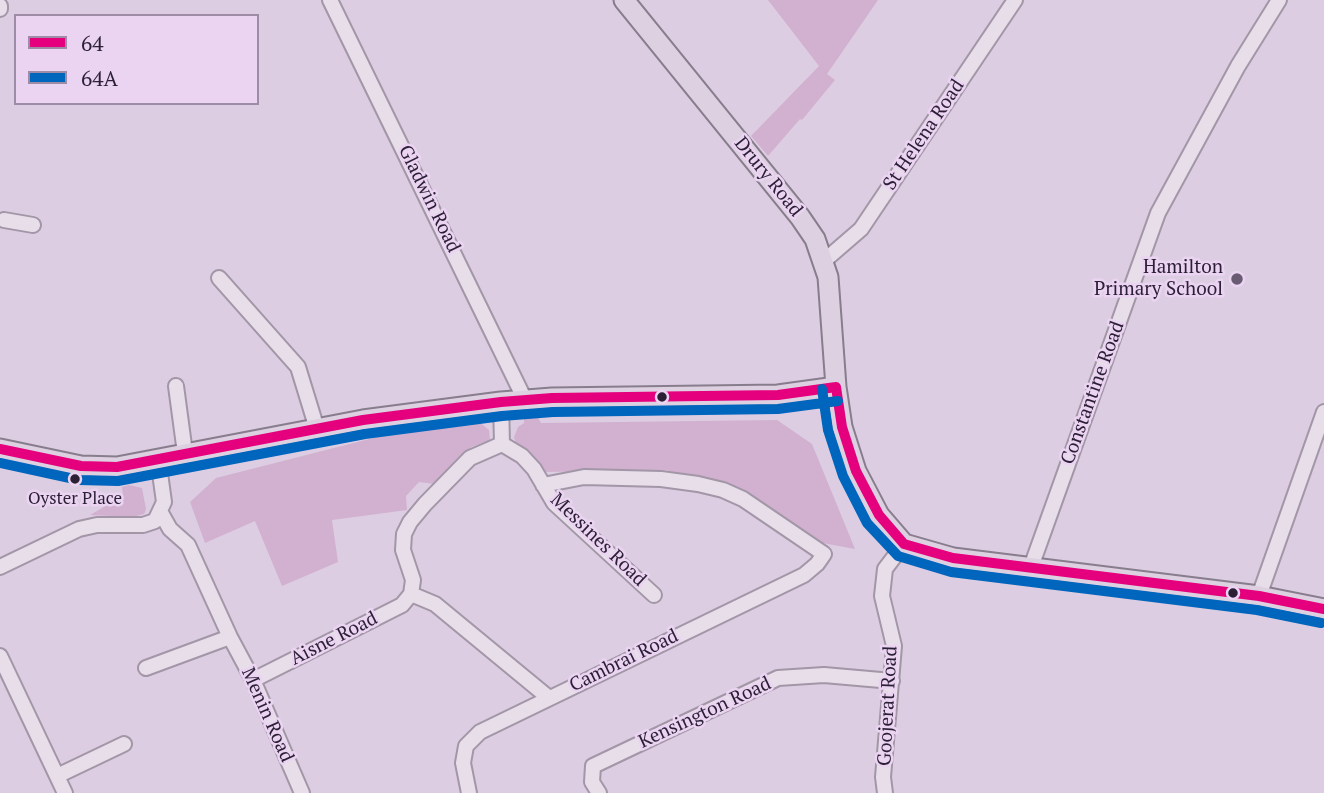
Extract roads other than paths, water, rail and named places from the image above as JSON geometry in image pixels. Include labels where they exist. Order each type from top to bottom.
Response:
[{"type":"main road","name":"Drury Road","points":[[624,0],[815,239],[824,261],[829,286],[836,387],[842,427],[856,471],[879,515],[904,544]]},
{"type":"main road","points":[[0,449],[98,468],[363,420],[501,402],[778,395],[836,387]]},
{"type":"main road","points":[[904,544],[953,558],[1259,596],[1324,609]]},
{"type":"street","name":"Gladwin Road","points":[[330,0],[525,400]]},
{"type":"street","name":"St Helena Road","points":[[824,261],[861,229],[1015,0]]},
{"type":"street","name":"Constantine Road","points":[[1031,567],[1158,213],[1238,66],[1279,0]]},
{"type":"street","points":[[0,236],[2,219],[33,225]]},
{"type":"street","points":[[219,278],[298,367],[317,429]]},
{"type":"street","points":[[176,386],[185,453]]},
{"type":"street","points":[[501,402],[502,444],[470,458],[425,504],[404,534],[403,550],[413,580],[411,594],[435,604],[549,698]]},
{"type":"street","points":[[1259,596],[1324,412]]},
{"type":"street","name":"Messines Road","points":[[502,444],[522,456],[554,503],[654,595]]},
{"type":"street","points":[[0,567],[79,529],[97,525],[143,525],[155,522],[164,502],[158,459]]},
{"type":"street","name":"Messines Road","points":[[543,485],[583,477],[661,479],[723,490],[743,499],[824,554]]},
{"type":"street","name":"Menin Road","points":[[161,513],[170,529],[188,545],[253,680],[302,793]]},
{"type":"street","name":"Goojerat Road","points":[[884,793],[894,646],[882,596],[885,569],[904,544]]},
{"type":"street","name":"Cambrai Road","points":[[469,793],[463,763],[466,746],[480,732],[804,575],[824,554]]},
{"type":"street","name":"Aisne Road","points":[[253,680],[402,605],[411,594]]},
{"type":"street","points":[[146,668],[230,637]]},
{"type":"street","points":[[0,656],[65,793]]},
{"type":"street","name":"Kensington Road","points":[[599,793],[592,782],[593,766],[778,678],[824,675],[892,681]]},
{"type":"street","points":[[57,776],[124,744]]},
{"type":"place","name":"Hamilton Primary School","points":[[1237,279]]},
{"type":"place","name":"Oyster Place","points":[[75,479]]}]
